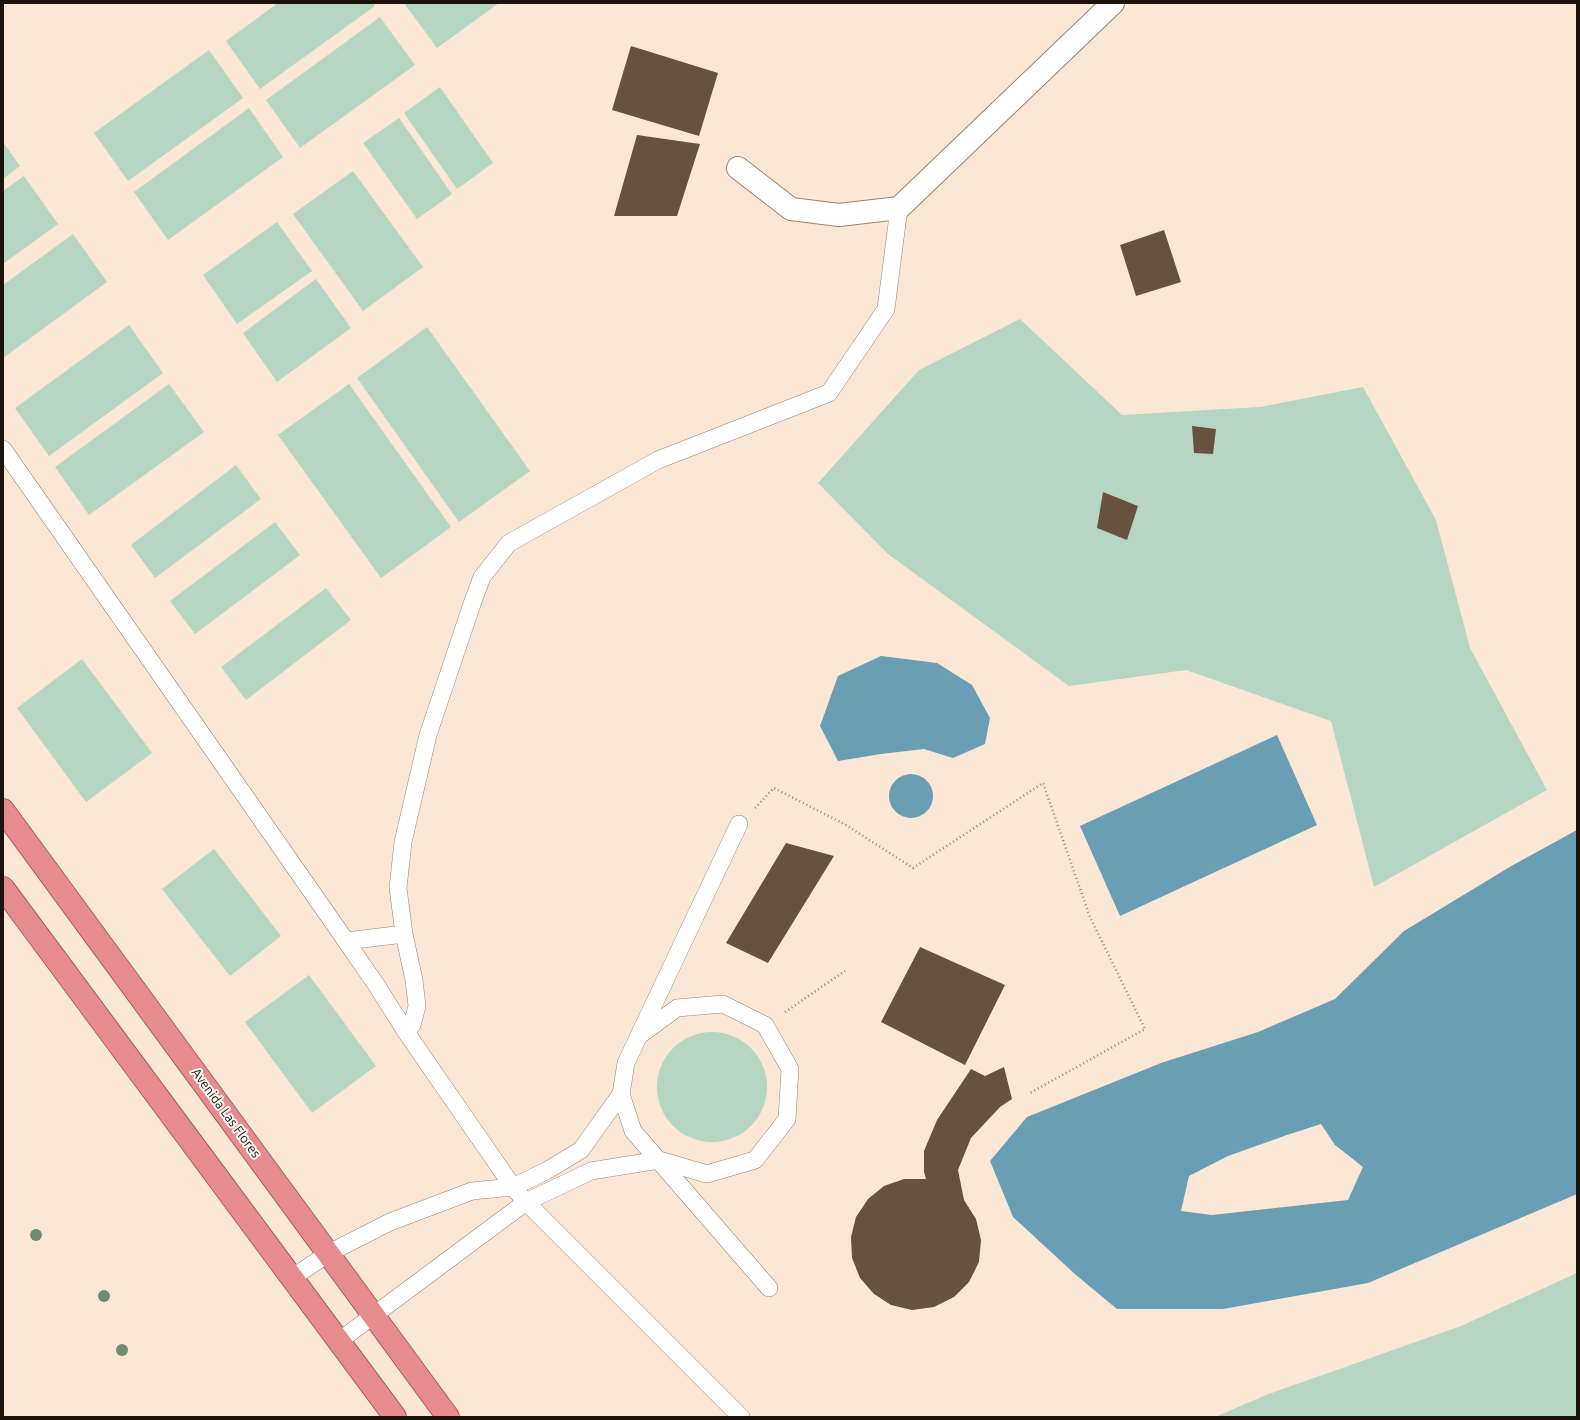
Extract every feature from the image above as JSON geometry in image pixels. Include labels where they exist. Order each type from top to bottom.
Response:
[{"type":"highway","name":"Avenida Las Flores","points":[[3,810],[448,1417]]},
{"type":"highway","points":[[3,888],[395,1417]]},
{"type":"street","points":[[738,168],[791,209],[839,215],[899,208],[1113,3]]},
{"type":"lane","points":[[406,1032],[412,1025],[417,1006],[414,980],[404,934],[398,888],[403,842],[428,735],[482,577],[509,543],[658,460],[829,393],[886,309],[899,208]]},
{"type":"lane","points":[[3,449],[346,941],[406,1032],[513,1187],[526,1202],[741,1417]]},
{"type":"lane","points":[[739,824],[626,1063],[622,1094],[633,1131],[769,1288]]},
{"type":"lane","points":[[346,941],[404,934]]},
{"type":"lane","points":[[339,1341],[526,1202],[591,1171],[659,1160],[707,1174],[755,1160],[787,1119],[790,1069],[765,1025],[723,1004],[678,1008],[640,1035]]},
{"type":"lane","points":[[292,1278],[329,1253],[390,1222],[472,1191],[513,1187],[546,1171],[582,1150],[622,1094]]},
{"type":"path","points":[[739,824],[774,788],[846,825],[913,868],[1043,783],[1090,917],[1145,1029],[1030,1093]]},
{"type":"path","points":[[765,1025],[845,971]]},
{"type":"green space","points":[[278,3],[373,3],[375,6],[260,89],[226,41]]},
{"type":"green space","points":[[404,3],[499,3],[437,48]]},
{"type":"green space","points":[[380,17],[415,65],[300,148],[266,100]]},
{"type":"green space","points":[[209,50],[243,98],[128,181],[94,133]]},
{"type":"green space","points":[[440,87],[493,163],[457,189],[404,113]]},
{"type":"green space","points":[[249,108],[283,157],[168,240],[134,192]]},
{"type":"green space","points":[[399,118],[452,194],[417,219],[363,143]]},
{"type":"green space","points":[[3,142],[20,166],[3,179]]},
{"type":"green space","points":[[353,171],[423,267],[363,311],[293,214]]},
{"type":"green space","points":[[24,176],[58,224],[3,264],[3,191]]},
{"type":"green space","points":[[277,222],[312,271],[237,324],[203,275]]},
{"type":"green space","points":[[73,234],[107,282],[3,358],[3,285]]},
{"type":"green space","points":[[316,279],[351,328],[277,382],[243,333]]},
{"type":"green space","points":[[1020,319],[1122,415],[1260,407],[1363,387],[1436,520],[1470,648],[1547,790],[1374,887],[1331,721],[1186,670],[1069,686],[888,554],[818,483],[919,370]]},
{"type":"green space","points":[[129,325],[163,373],[49,456],[15,408]]},
{"type":"green space","points":[[427,327],[530,471],[459,522],[357,378]]},
{"type":"green space","points":[[169,384],[204,432],[89,515],[55,467]]},
{"type":"green space","points":[[349,384],[451,527],[381,578],[278,435]]},
{"type":"green space","points":[[236,465],[261,499],[155,578],[131,545]]},
{"type":"green space","points":[[275,522],[300,555],[195,634],[170,601]]},
{"type":"green space","points":[[326,588],[351,620],[246,700],[221,667]]},
{"type":"green space","points":[[82,659],[152,753],[86,802],[17,708]]},
{"type":"green space","points":[[214,849],[281,936],[230,976],[162,889]]},
{"type":"green space","points":[[309,975],[376,1066],[312,1113],[245,1022]]},
{"type":"green space","points":[[712,1032],[723,1033],[733,1037],[751,1048],[762,1066],[766,1076],[766,1098],[762,1108],[751,1126],[733,1137],[723,1141],[712,1142],[701,1141],[691,1137],[673,1126],[662,1108],[658,1098],[657,1087],[658,1076],[662,1066],[673,1048],[691,1037],[701,1033]]},
{"type":"green space","points":[[1577,1273],[1577,1417],[1215,1417],[1266,1395],[1461,1326]]},
{"type":"water","points":[[881,656],[937,663],[972,685],[990,718],[985,744],[953,758],[924,749],[838,761],[820,726],[838,676]]},
{"type":"water","points":[[1277,735],[1317,825],[1120,916],[1080,826]]},
{"type":"water","points":[[911,774],[923,778],[929,784],[933,796],[929,808],[923,814],[911,818],[899,814],[893,808],[889,796],[893,784],[899,778]]},
{"type":"water","points":[[1577,830],[1577,1194],[1368,1283],[1223,1309],[1117,1309],[1076,1275],[1013,1217],[990,1161],[1027,1117],[1161,1063],[1258,1032],[1335,999],[1404,931],[1513,865]],"holes":[[[1321,1124],[1335,1145],[1363,1167],[1348,1200],[1212,1215],[1181,1211],[1189,1176],[1228,1156]]]},
{"type":"building","points":[[631,46],[718,73],[699,136],[612,110]]},
{"type":"building","points":[[637,135],[700,144],[677,216],[614,216]]},
{"type":"building","points":[[1164,230],[1181,282],[1136,296],[1120,245]]},
{"type":"building","points":[[1192,426],[1216,429],[1213,454],[1194,453]]},
{"type":"building","points":[[1103,492],[1138,506],[1127,540],[1097,528]]},
{"type":"building","points":[[786,843],[834,856],[768,963],[726,943]]},
{"type":"building","points":[[920,947],[1005,985],[965,1065],[881,1022]]},
{"type":"building","points":[[1004,1067],[1012,1099],[1000,1107],[971,1138],[958,1170],[964,1200],[976,1219],[981,1240],[979,1262],[969,1282],[954,1297],[934,1307],[912,1310],[891,1305],[874,1294],[860,1278],[852,1258],[851,1237],[856,1217],[868,1199],[884,1186],[904,1179],[926,1179],[924,1172],[924,1151],[937,1120],[971,1069],[985,1076]]}]
